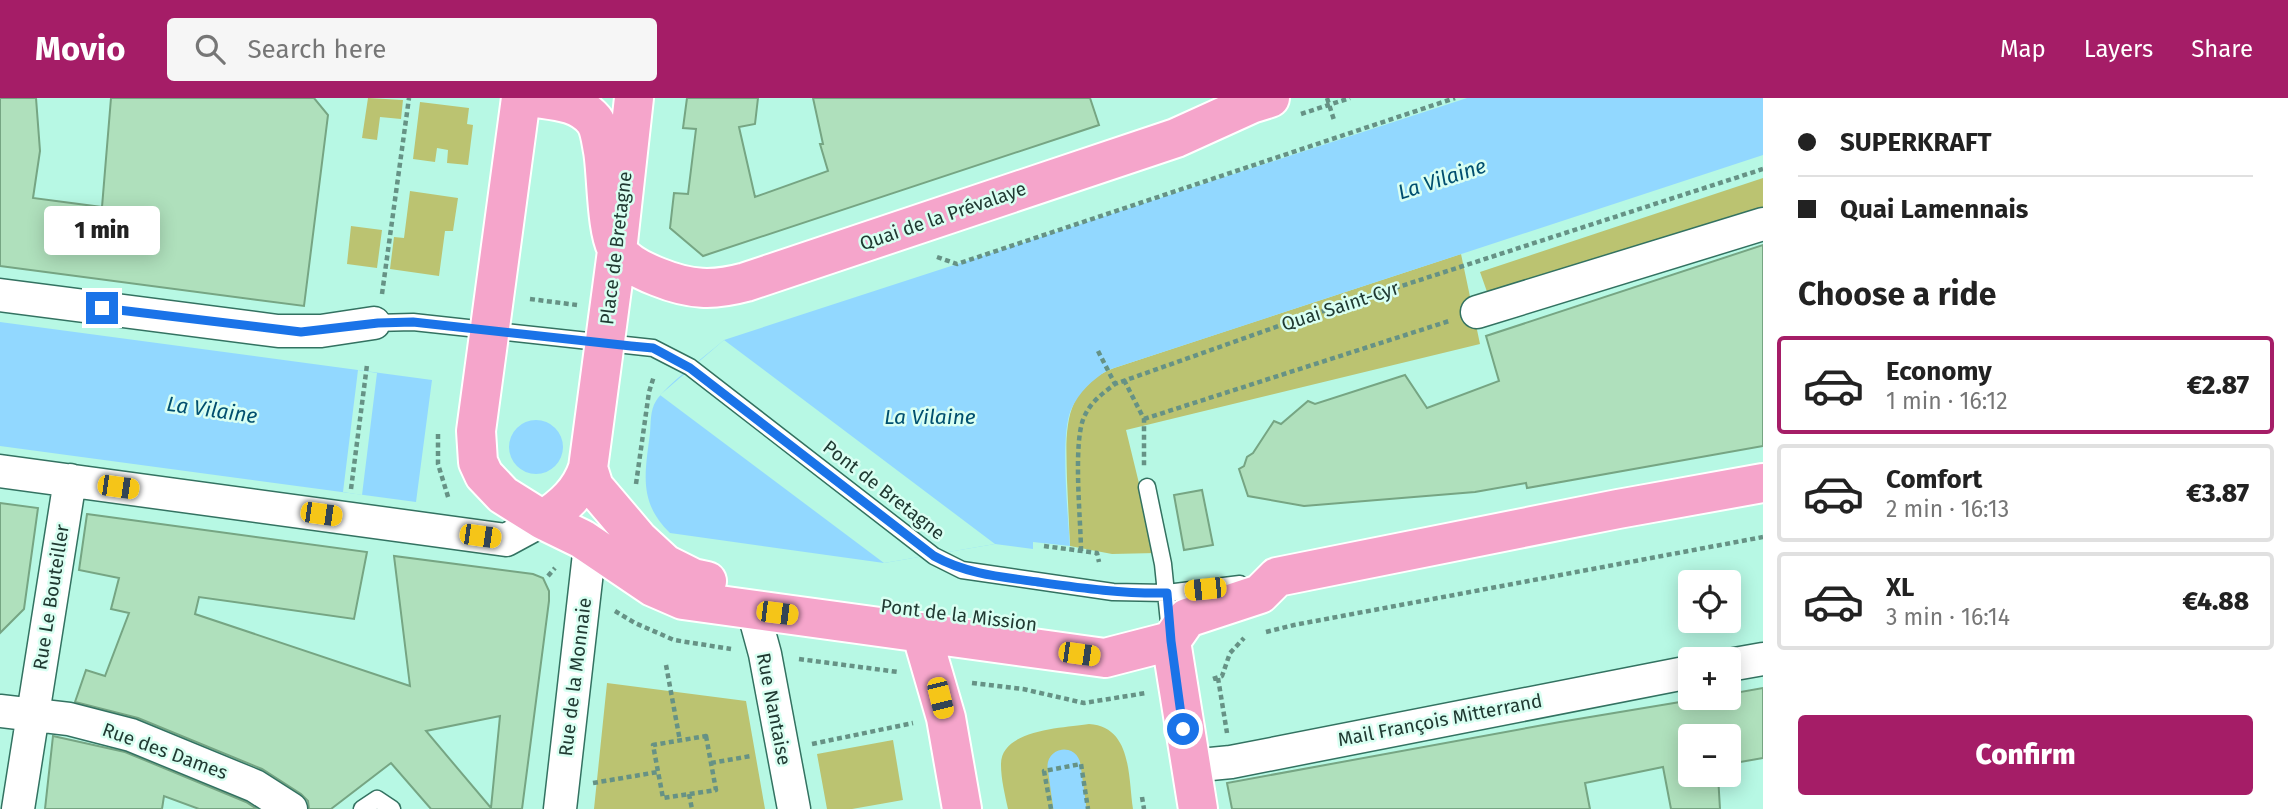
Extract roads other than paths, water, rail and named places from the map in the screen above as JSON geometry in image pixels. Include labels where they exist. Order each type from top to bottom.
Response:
[{"type":"main road","points":[[521,98],[476,430],[478,462],[484,475],[503,495],[543,520],[569,501],[583,481],[605,342]]},
{"type":"main road","points":[[536,98],[569,103],[596,122],[605,166],[611,231],[617,251]]},
{"type":"main road","name":"Place de Bretagne","points":[[605,342],[635,98]]},
{"type":"main road","name":"Quai de la Prévalaye","points":[[617,251],[626,260],[648,273],[677,285],[720,289],[1176,138],[1270,98]]},
{"type":"main road","name":"Pont de la Mission","points":[[587,468],[594,487],[639,540],[665,564],[693,578],[722,585],[1171,641]]},
{"type":"main road","points":[[1198,809],[1171,641],[1187,618],[1260,594],[1278,577],[1763,483]]},
{"type":"main road","name":"Pont de la Mission","points":[[543,520],[590,545],[653,587],[683,600],[1105,658],[1171,641]]},
{"type":"main road","points":[[921,632],[946,718],[962,809]]},
{"type":"street","points":[[1477,313],[1763,224]]},
{"type":"street","points":[[0,295],[278,331],[321,331],[376,323]]},
{"type":"street","points":[[0,471],[506,540],[543,520]]},
{"type":"street","name":"Rue Le Bouteiller","points":[[18,809],[70,480]]},
{"type":"street","name":"Rue de la Monnaie","points":[[561,798],[590,545]]},
{"type":"street","name":"Rue Nantaise","points":[[752,610],[765,654],[794,809]]},
{"type":"street","points":[[1741,663],[1763,659]]},
{"type":"street","name":"Mail François Mitterrand","points":[[1190,766],[1231,762],[1678,674]]},
{"type":"street","name":"Rue des Dames","points":[[0,710],[32,713],[131,734],[255,786],[290,809]]},
{"type":"lane","name":"Place de Bretagne","points":[[376,323],[413,322],[605,342]]},
{"type":"lane","name":"Pont de Bretagne","points":[[605,342],[653,348],[690,368],[934,556],[962,570],[1113,592],[1167,593]]},
{"type":"lane","points":[[1147,487],[1163,564],[1171,641]]},
{"type":"lane","points":[[1167,593],[1278,577]]},
{"type":"lane","points":[[362,809],[377,799],[392,809]]},
{"type":"water","name":"La Vilaine","points":[[1467,98],[1763,98],[1763,155],[1108,370],[1082,392],[1071,410],[1068,422],[1066,476],[1070,546],[1033,542],[1033,549],[995,544],[884,563],[670,533],[653,510],[648,498],[646,474],[654,405],[668,387],[724,340]]},
{"type":"water","name":"La Vilaine","points":[[0,322],[432,380],[416,502],[0,446]]},
{"type":"water","points":[[536,420],[555,428],[563,447],[555,466],[536,474],[517,466],[509,447],[517,428]]},
{"type":"waterway","points":[[1064,766],[1070,809]]}]
